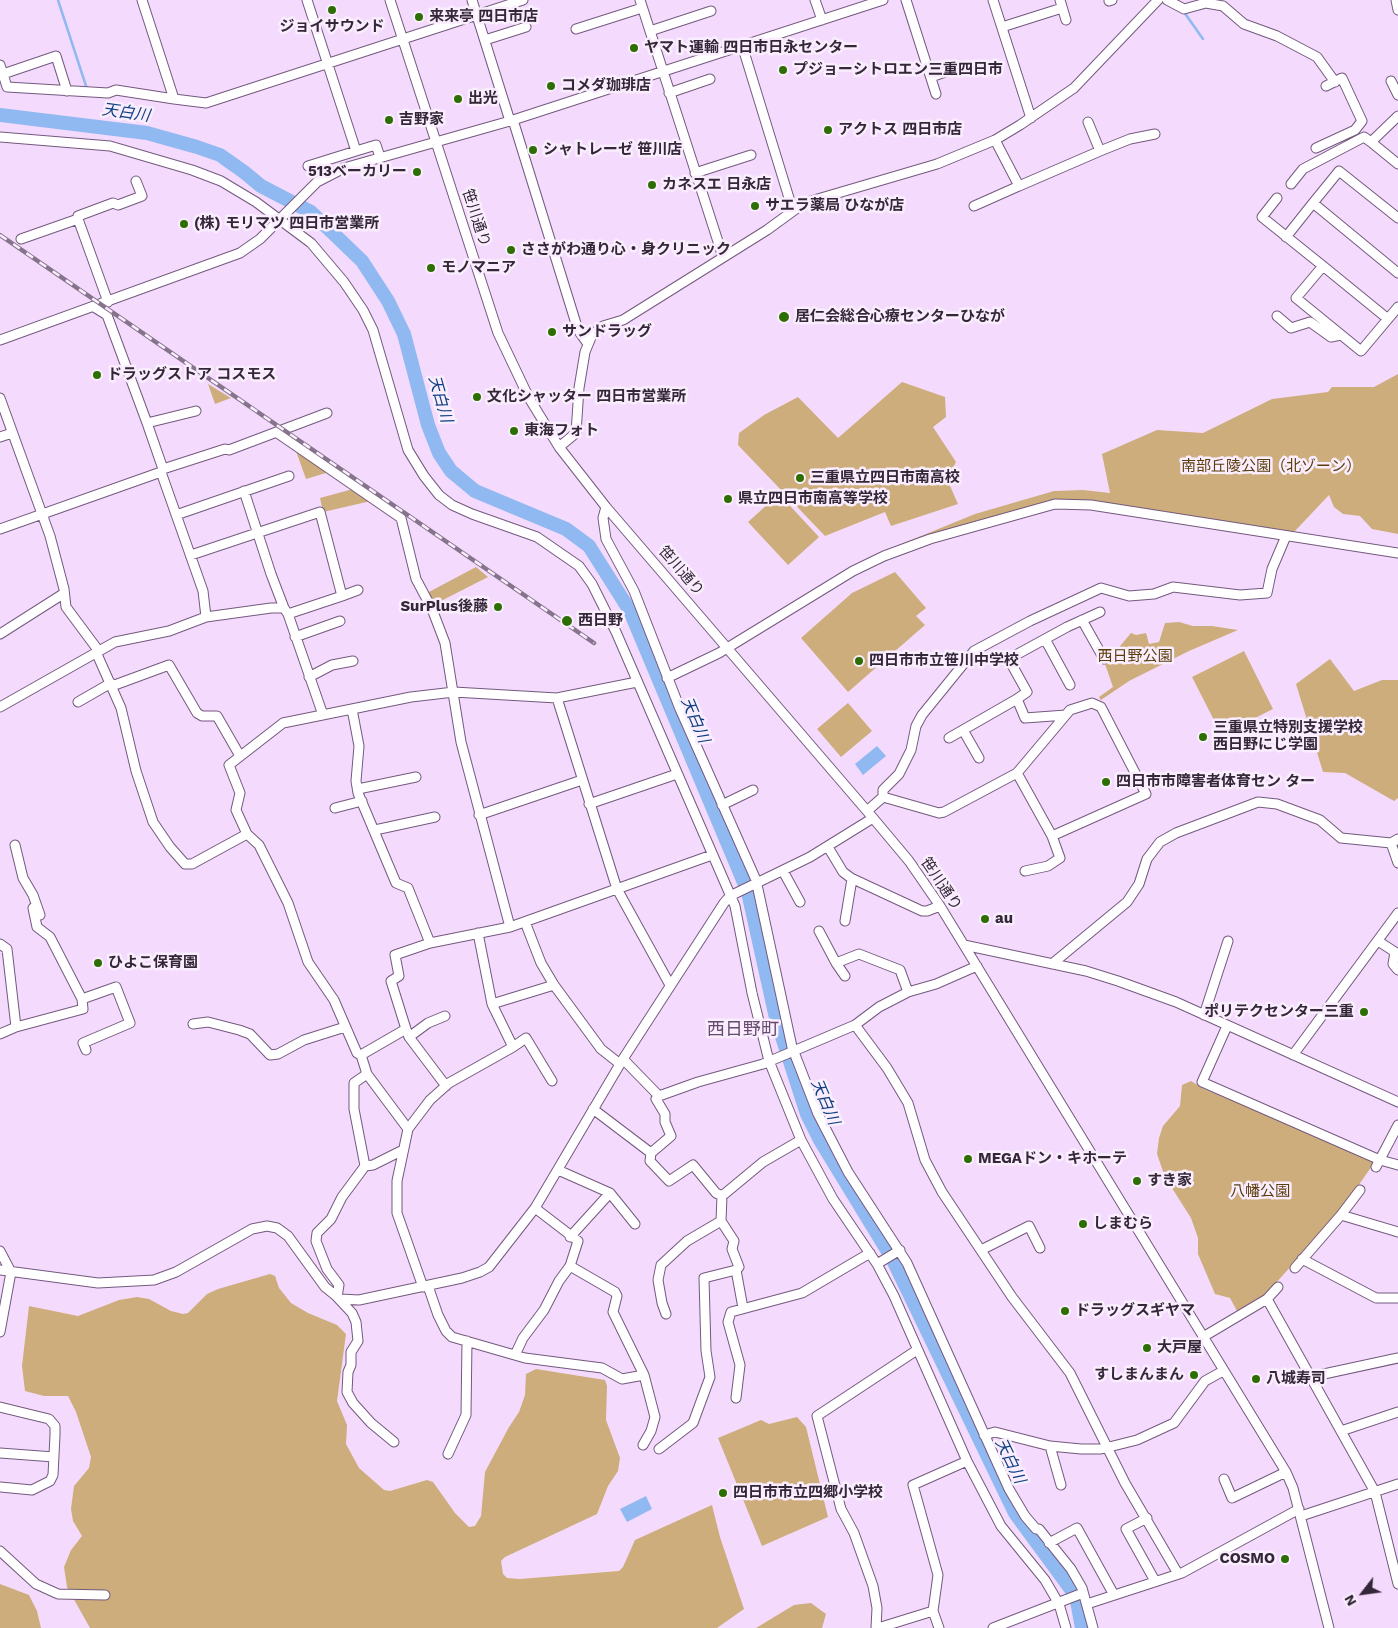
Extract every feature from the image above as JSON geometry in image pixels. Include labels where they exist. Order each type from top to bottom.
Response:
[{"type":"street","points":[[142,0],[174,99]]},
{"type":"street","points":[[307,0],[356,151]]},
{"type":"street","name":"笹川通り","points":[[390,0],[498,332],[518,379],[559,447],[606,507],[873,818],[920,876],[940,906],[1286,1472],[1300,1513],[1329,1628]]},
{"type":"street","points":[[472,0],[578,330],[588,344]]},
{"type":"street","points":[[67,91],[56,56],[1,69],[6,87],[67,91],[108,93],[116,90],[206,103],[523,0]]},
{"type":"street","points":[[815,0],[822,20]]},
{"type":"street","points":[[0,340],[240,253],[260,239],[310,187],[333,173],[380,157],[512,120],[883,0]]},
{"type":"street","points":[[906,0],[936,94]]},
{"type":"street","points":[[993,0],[1031,118]]},
{"type":"street","points":[[559,447],[576,433],[579,388],[588,344],[592,335],[603,326],[623,320],[816,198],[938,164],[995,140],[1074,88],[1158,0]]},
{"type":"street","points":[[1168,0],[1184,8],[1206,3],[1223,6],[1244,24],[1277,36],[1317,57],[1330,84],[1342,78],[1362,121],[1355,130],[1316,148]]},
{"type":"street","points":[[1396,0],[1398,10]]},
{"type":"street","points":[[576,29],[641,4],[723,257]]},
{"type":"street","points":[[1002,27],[1061,4],[1066,20]]},
{"type":"street","points":[[650,32],[711,11]]},
{"type":"street","points":[[484,40],[526,27]]},
{"type":"street","points":[[742,46],[793,211]]},
{"type":"street","points":[[931,76],[962,66]]},
{"type":"street","points":[[669,93],[710,80]]},
{"type":"street","points":[[1391,82],[1398,95]]},
{"type":"street","points":[[1291,184],[1303,169],[1367,140],[1398,116]]},
{"type":"street","points":[[1088,122],[1100,151]]},
{"type":"street","points":[[1355,130],[1398,164]]},
{"type":"street","points":[[974,206],[1130,139],[1155,134]]},
{"type":"street","points":[[0,137],[110,146],[222,181],[256,202],[311,243],[344,282],[363,310],[373,330],[408,450],[424,476],[439,495],[452,505],[472,514],[524,530],[556,548],[579,566],[592,584],[616,632],[738,916],[752,993],[771,1060],[801,1140],[833,1199],[878,1263],[968,1461],[1001,1526],[1045,1580],[1061,1603],[1066,1628]]},
{"type":"street","points":[[995,140],[1019,186]]},
{"type":"street","points":[[308,166],[376,145],[380,157]]},
{"type":"street","points":[[695,173],[751,156]]},
{"type":"street","points":[[1286,237],[1339,171],[1398,218]]},
{"type":"street","points":[[20,239],[78,219],[78,216],[113,203],[118,205],[142,196],[136,181]]},
{"type":"street","points":[[1277,198],[1262,218],[1388,319]]},
{"type":"street","points":[[1312,203],[1398,272]]},
{"type":"street","points":[[78,219],[108,302]]},
{"type":"street","points":[[1323,266],[1296,298],[1361,351],[1398,307]]},
{"type":"street","points":[[94,307],[107,315],[147,423],[176,515],[203,591],[206,617]]},
{"type":"street","points":[[1277,316],[1291,328],[1310,322],[1331,336],[1341,334]]},
{"type":"street","points":[[0,398],[53,548],[66,607],[97,651],[112,684],[121,708],[136,771],[154,822],[185,864],[191,868],[247,834]]},
{"type":"street","points":[[147,423],[196,412]]},
{"type":"street","points":[[0,529],[225,449],[230,450],[327,413]]},
{"type":"street","points":[[276,432],[401,518],[416,579],[432,609],[445,643],[461,742],[510,927]]},
{"type":"street","points":[[0,438],[12,434]]},
{"type":"street","points":[[176,515],[289,476]]},
{"type":"street","points":[[244,492],[324,715]]},
{"type":"street","points":[[668,678],[728,647],[853,571],[884,556],[930,539],[1055,504],[1091,505],[1286,536],[1295,535],[1398,553]]},
{"type":"street","points":[[606,507],[603,518],[606,539],[634,591],[668,678],[755,885],[771,941],[782,1005],[793,1051],[806,1087],[831,1142],[864,1199],[899,1251],[984,1435],[1021,1510],[1071,1569],[1087,1604],[1093,1628]]},
{"type":"street","points":[[191,555],[320,512],[342,596]]},
{"type":"street","points":[[867,811],[883,797],[883,790],[899,774],[911,750],[916,726],[922,715],[974,651],[1030,620],[1101,588],[1129,596],[1154,594],[1173,587],[1252,595],[1267,593],[1272,569],[1286,536]]},
{"type":"street","points":[[0,707],[97,651],[123,639],[169,631],[206,617],[271,608],[286,611],[358,590]]},
{"type":"street","points":[[0,634],[63,594]]},
{"type":"street","points":[[949,738],[1027,692],[1012,665],[1014,656],[1100,612]]},
{"type":"street","points":[[1082,620],[1104,659]]},
{"type":"street","points":[[295,637],[340,621]]},
{"type":"street","points":[[1045,639],[1070,685]]},
{"type":"street","points":[[309,677],[332,665],[353,661]]},
{"type":"street","points":[[78,702],[112,684],[169,665],[197,713],[202,716],[217,716],[240,756]]},
{"type":"street","points":[[408,1130],[367,1074],[362,1055],[357,1053],[334,1000],[308,962],[295,919],[259,845],[247,834],[236,810],[240,793],[229,765],[283,723],[352,708],[424,694],[454,692],[557,698],[637,682]]},
{"type":"street","points":[[557,698],[617,889],[670,985]]},
{"type":"street","points":[[1017,699],[1025,718],[1066,715]]},
{"type":"street","points":[[883,797],[939,813],[1017,773],[1070,710],[1092,703],[1100,707],[1146,794],[1052,836]]},
{"type":"street","points":[[352,708],[359,746],[358,789],[396,883],[408,888],[430,943]]},
{"type":"street","points":[[963,730],[979,758]]},
{"type":"street","points":[[1017,773],[1052,836],[1060,858],[1048,866],[1025,871]]},
{"type":"street","points":[[589,804],[677,774]]},
{"type":"street","points":[[358,789],[416,777]]},
{"type":"street","points":[[479,815],[582,780]]},
{"type":"street","points":[[722,805],[753,790]]},
{"type":"street","points":[[335,808],[362,801]]},
{"type":"street","points":[[1052,964],[1127,902],[1139,884],[1147,859],[1160,842],[1176,833],[1258,802],[1277,804],[1320,820],[1341,838],[1394,841],[1398,863]]},
{"type":"street","points":[[375,830],[435,817]]},
{"type":"street","points":[[337,1297],[358,1300],[462,1278],[489,1267],[535,1208],[622,1061],[730,896],[828,848],[873,818]]},
{"type":"street","points":[[16,845],[23,878],[39,907],[42,930]]},
{"type":"street","points":[[828,848],[843,872],[852,879],[922,911],[940,906]]},
{"type":"street","points":[[446,1086],[407,1033],[392,981],[399,976],[395,956],[430,943],[510,927],[712,855]]},
{"type":"street","points":[[783,871],[800,902]]},
{"type":"street","points":[[845,921],[852,879]]},
{"type":"street","points":[[0,1034],[16,1027],[83,1009],[82,999],[50,937],[36,924],[33,908]]},
{"type":"street","points":[[1292,1055],[1398,913]]},
{"type":"street","points":[[525,922],[541,963],[601,1049],[622,1061],[659,1096]]},
{"type":"street","points":[[819,931],[844,976]]},
{"type":"street","points":[[478,933],[492,1004],[512,1047]]},
{"type":"street","points":[[1204,1015],[1228,941]]},
{"type":"street","points":[[1378,941],[1395,952],[1393,964],[1398,970]]},
{"type":"street","points":[[0,944],[6,949],[16,1027]]},
{"type":"street","points":[[964,945],[1052,964],[1118,981],[1176,1002],[1398,1102]]},
{"type":"street","points":[[836,963],[859,954],[900,970],[908,992]]},
{"type":"street","points":[[722,1196],[716,1193],[693,1165],[669,1181],[650,1161],[651,1153],[671,1136],[665,1122],[665,1114],[656,1099],[659,1096],[771,1060],[855,1026],[879,1007],[908,992],[936,984],[977,966]]},
{"type":"street","points":[[492,1004],[554,984]]},
{"type":"street","points":[[82,999],[116,987],[130,1023],[83,1043],[86,1050]]},
{"type":"street","points":[[362,1055],[445,1016]]},
{"type":"street","points":[[192,1024],[208,1022],[250,1034],[270,1056],[304,1040],[345,1026]]},
{"type":"street","points":[[855,1026],[887,1068],[908,1103],[925,1160],[942,1192],[1012,1297],[1070,1373],[1125,1483],[1177,1572]]},
{"type":"street","points":[[1226,1026],[1202,1082],[1378,1163],[1398,1165]]},
{"type":"street","points":[[552,1082],[526,1038],[446,1086],[430,1100],[408,1130],[397,1181],[397,1213],[426,1286],[446,1331],[452,1337],[515,1355],[602,1368],[622,1379],[644,1375]]},
{"type":"street","points":[[337,1297],[339,1285],[327,1268],[316,1241],[317,1233],[331,1219],[342,1197],[364,1166],[354,1109],[354,1083],[367,1074]]},
{"type":"street","points":[[593,1109],[651,1153]]},
{"type":"street","points":[[1378,1163],[1398,1125]]},
{"type":"street","points":[[743,1308],[736,1270],[739,1267],[732,1249],[734,1240],[721,1222],[722,1196],[763,1162],[801,1140]]},
{"type":"street","points":[[364,1166],[373,1165],[403,1150]]},
{"type":"street","points":[[558,1170],[610,1193],[635,1224]]},
{"type":"street","points":[[1295,1268],[1360,1190]]},
{"type":"street","points":[[570,1236],[610,1193]]},
{"type":"street","points":[[515,1355],[523,1338],[544,1310],[558,1281],[570,1266],[578,1241],[535,1208]]},
{"type":"street","points":[[1341,1215],[1398,1232]]},
{"type":"street","points":[[666,1314],[658,1280],[661,1265],[688,1241],[721,1222]]},
{"type":"street","points":[[0,1270],[98,1283],[154,1280],[176,1272],[252,1229],[267,1226],[278,1228],[288,1236],[325,1287],[352,1313],[358,1341],[351,1352],[352,1364],[348,1372],[347,1392],[353,1403],[371,1423],[394,1442]]},
{"type":"street","points":[[981,1250],[1029,1226],[1040,1248]]},
{"type":"street","points":[[0,1251],[11,1272],[1,1318],[0,1332]]},
{"type":"street","points":[[878,1263],[899,1251]]},
{"type":"street","points":[[736,1398],[740,1365],[728,1322],[731,1312],[802,1293],[870,1253]]},
{"type":"street","points":[[1302,1260],[1376,1298],[1398,1298]]},
{"type":"street","points":[[570,1266],[615,1292],[617,1296],[613,1312],[644,1375],[655,1417],[651,1431],[643,1445]]},
{"type":"street","points":[[659,1449],[693,1423],[710,1377],[706,1351],[704,1278],[736,1270]]},
{"type":"street","points":[[1203,1337],[1267,1299],[1278,1287]]},
{"type":"street","points":[[1267,1299],[1375,1492],[1394,1552],[1398,1584]]},
{"type":"street","points":[[448,1454],[466,1415],[467,1341]]},
{"type":"street","points":[[917,1350],[817,1416],[841,1509],[854,1533],[873,1586],[877,1608],[877,1628],[933,1611]]},
{"type":"street","points":[[1310,1377],[1398,1358]]},
{"type":"street","points":[[984,1435],[994,1432],[1050,1446],[1087,1449],[1107,1448],[1137,1440],[1174,1423],[1206,1381],[1223,1371]]},
{"type":"street","points":[[0,1407],[49,1419],[55,1426],[53,1475],[50,1481],[32,1490],[0,1488]]},
{"type":"street","points":[[1341,1430],[1398,1412]]},
{"type":"street","points":[[1050,1446],[1061,1485]]},
{"type":"street","points":[[0,1453],[54,1458]]},
{"type":"street","points":[[939,1628],[933,1611],[938,1575],[913,1486],[968,1461]]},
{"type":"street","points":[[1224,1479],[1232,1498],[1286,1472]]},
{"type":"street","points":[[1087,1604],[1200,1564],[1200,1561],[1300,1513],[1398,1484]]},
{"type":"street","points":[[1147,1518],[1126,1529],[1155,1581]]},
{"type":"street","points":[[1049,1543],[1077,1528],[1114,1595]]},
{"type":"street","points":[[0,1551],[36,1584],[58,1594],[105,1594]]},
{"type":"street","points":[[993,1628],[1061,1603],[1082,1593]]},
{"type":"street","points":[[910,1618],[914,1628]]},
{"type":"green space","name":"南部丘陵公園（北ゾーン）","points":[[1398,374],[1398,534],[1372,529],[1360,516],[1343,514],[1334,507],[1329,495],[1294,532],[1125,506],[1086,501],[1056,500],[1036,504],[986,521],[982,519],[894,547],[975,514],[1054,491],[1083,490],[1110,493],[1102,454],[1157,430],[1203,433],[1272,399],[1328,392],[1332,387],[1374,387]]},
{"type":"green space","points":[[902,382],[945,397],[946,417],[933,427],[956,462],[947,479],[958,504],[891,526],[885,512],[825,536],[738,445],[739,433],[764,415],[798,397],[838,438]]},
{"type":"green space","points":[[208,384],[231,398],[215,404]]},
{"type":"green space","points":[[296,451],[329,472],[306,479]]},
{"type":"green space","points":[[353,489],[371,501],[323,512],[320,498]]},
{"type":"green space","points":[[779,494],[819,537],[788,565],[748,522]]},
{"type":"green space","points":[[476,567],[488,577],[435,604],[427,593]]},
{"type":"green space","points":[[895,572],[926,608],[916,616],[925,625],[848,692],[801,638],[852,593]]},
{"type":"green space","name":"西日野公園","points":[[1179,622],[1193,626],[1212,626],[1238,630],[1189,651],[1129,681],[1101,700],[1099,697],[1113,687],[1105,664],[1131,633],[1136,635],[1146,633],[1149,644],[1159,642],[1165,623]]},
{"type":"green space","points":[[1244,651],[1273,709],[1243,724],[1245,728],[1231,734],[1225,722],[1217,726],[1192,677]]},
{"type":"green space","points":[[1330,659],[1354,691],[1382,680],[1398,680],[1398,798],[1394,801],[1345,773],[1323,772],[1296,684]]},
{"type":"green space","points":[[848,703],[872,731],[841,757],[817,729]]},
{"type":"green space","name":"八幡公園","points":[[1191,1081],[1204,1089],[1373,1159],[1374,1163],[1340,1212],[1265,1295],[1237,1311],[1230,1298],[1215,1294],[1198,1254],[1198,1238],[1191,1218],[1165,1177],[1157,1154],[1163,1126],[1180,1106],[1182,1085]]},
{"type":"green space","points":[[270,1274],[275,1276],[279,1288],[291,1303],[308,1313],[337,1325],[346,1334],[337,1401],[347,1425],[346,1444],[359,1468],[384,1490],[390,1491],[427,1480],[433,1482],[455,1513],[469,1527],[475,1526],[481,1516],[485,1472],[519,1412],[525,1395],[526,1374],[536,1369],[605,1380],[607,1386],[606,1420],[620,1458],[618,1471],[608,1486],[597,1514],[505,1557],[501,1561],[503,1574],[507,1578],[520,1579],[619,1571],[623,1567],[635,1540],[712,1505],[720,1537],[744,1609],[717,1628],[90,1628],[67,1587],[64,1567],[71,1550],[82,1536],[73,1521],[71,1509],[74,1486],[89,1468],[91,1457],[76,1412],[68,1396],[44,1396],[25,1391],[22,1366],[29,1306],[78,1316],[119,1300],[137,1297],[149,1299],[171,1311],[183,1314],[188,1313],[207,1294]]},
{"type":"green space","points":[[797,1417],[806,1427],[828,1517],[762,1546],[718,1438],[761,1420],[769,1424]]},
{"type":"green space","points":[[0,1584],[29,1595],[37,1611],[41,1628],[0,1628]]},
{"type":"green space","points":[[811,1603],[826,1614],[822,1628],[756,1628],[794,1605]]},
{"type":"water","points":[[877,746],[886,756],[863,775],[855,764]]},
{"type":"water","points":[[646,1496],[652,1509],[627,1522],[620,1509]]},
{"type":"waterway","points":[[58,0],[87,89]]},
{"type":"waterway","points":[[1184,12],[1203,39]]},
{"type":"waterway","name":"天白川","points":[[0,115],[147,133],[197,147],[220,155],[261,186],[311,212],[362,261],[388,301],[404,334],[428,425],[439,453],[451,471],[475,491],[566,529],[589,546],[630,611],[748,892],[776,1018],[807,1114],[820,1140],[892,1258],[1015,1513],[1076,1596],[1082,1628]]},
{"type":"railway","points":[[0,235],[594,643]]},
{"type":"place","name":"ジョイサウンド","points":[[332,10]]},
{"type":"place","name":"来来亭 四日市店","points":[[419,17]]},
{"type":"place","name":"ヤマト運輸 四日市日永センター","points":[[634,48]]},
{"type":"place","name":"プジョーシトロエン三重四日市","points":[[783,70]]},
{"type":"place","name":"コメダ珈琲店","points":[[551,86]]},
{"type":"place","name":"出光","points":[[458,99]]},
{"type":"place","name":"吉野家","points":[[389,120]]},
{"type":"place","name":"アクトス 四日市店","points":[[828,130]]},
{"type":"place","name":"シャトレーゼ 笹川店","points":[[533,150]]},
{"type":"place","name":"513ベーカリー","points":[[417,172]]},
{"type":"place","name":"カネスエ 日永店","points":[[652,185]]},
{"type":"place","name":"サエラ薬局 ひなが店","points":[[755,206]]},
{"type":"place","name":"(株) モリマツ 四日市営業所","points":[[184,224]]},
{"type":"place","name":"ささがわ通り心・身クリニック","points":[[511,250]]},
{"type":"place","name":"モノマニア","points":[[431,268]]},
{"type":"place","name":"居仁会総合心療センターひなが","points":[[784,317]]},
{"type":"place","name":"サンドラッグ","points":[[552,332]]},
{"type":"place","name":"ドラッグストア コスモス","points":[[97,375]]},
{"type":"place","name":"文化シャッター 四日市営業所","points":[[477,397]]},
{"type":"place","name":"東海フォト","points":[[514,431]]},
{"type":"place","name":"三重県立四日市南高校","points":[[800,478]]},
{"type":"place","name":"県立四日市南高等学校","points":[[728,499]]},
{"type":"place","name":"SurPlus後藤","points":[[498,607]]},
{"type":"place","name":"西日野","points":[[567,621]]},
{"type":"place","name":"四日市市立笹川中学校","points":[[859,661]]},
{"type":"place","name":"三重県立特別支援学校 西日野にじ学園","points":[[1203,737]]},
{"type":"place","name":"四日市市障害者体育セン ター","points":[[1106,782]]},
{"type":"place","name":"au","points":[[985,919]]},
{"type":"place","name":"ひよこ保育園","points":[[98,963]]},
{"type":"place","name":"ポリテクセンター三重","points":[[1364,1012]]},
{"type":"place","name":"MEGAドン・キホーテ","points":[[968,1159]]},
{"type":"place","name":"すき家","points":[[1137,1181]]},
{"type":"place","name":"しまむら","points":[[1083,1224]]},
{"type":"place","name":"ドラッグスギヤマ","points":[[1065,1311]]},
{"type":"place","name":"大戸屋","points":[[1147,1348]]},
{"type":"place","name":"すしまんまん","points":[[1194,1375]]},
{"type":"place","name":"八城寿司","points":[[1256,1379]]},
{"type":"place","name":"四日市市立四郷小学校","points":[[723,1493]]},
{"type":"place","name":"COSMO","points":[[1285,1559]]},
{"type":"district","name":"西日野町","points":[[743,1030]]}]
